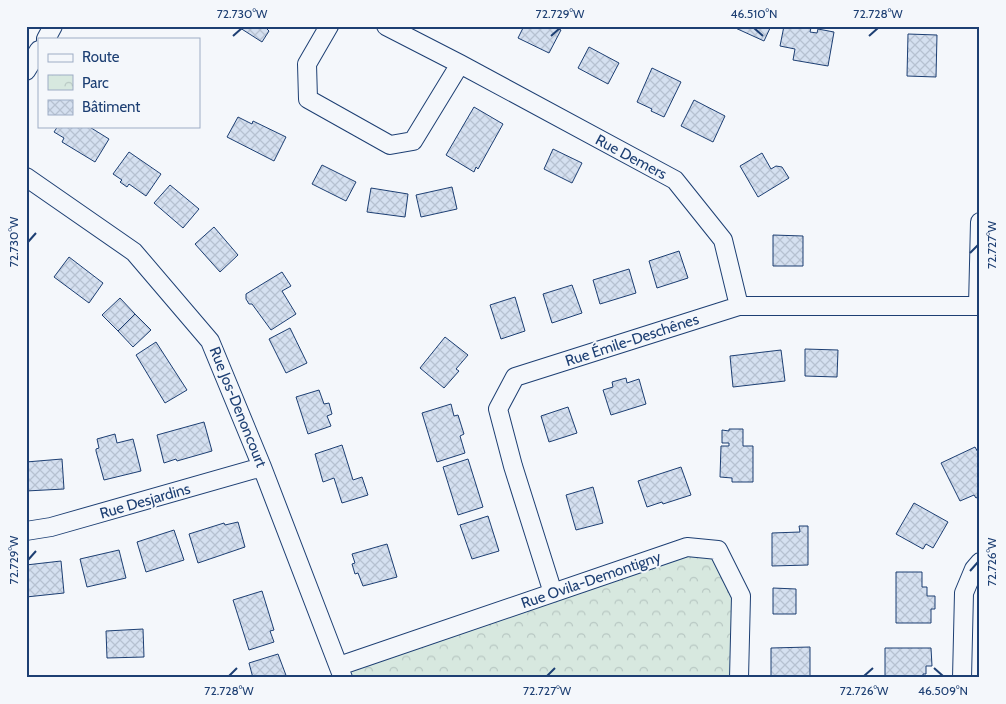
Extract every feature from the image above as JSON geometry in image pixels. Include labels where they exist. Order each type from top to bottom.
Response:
[{"type":"street","points":[[47,38],[53,26]]},
{"type":"street","points":[[329,26],[307,64],[308,99],[390,145],[413,142],[460,64]]},
{"type":"street","name":"Rue Demers","points":[[386,26],[675,180],[723,240],[739,306]]},
{"type":"street","points":[[26,71],[38,52]]},
{"type":"street","name":"Rue Jos-Denoncourt","points":[[26,177],[134,252],[210,341],[262,467],[341,672]]},
{"type":"street","name":"Rue Émile-Deschênes","points":[[553,593],[513,466],[498,410],[515,377],[739,306],[978,306],[980,222]]},
{"type":"street","name":"Rue Desjardins","points":[[26,531],[51,527],[262,467]]},
{"type":"street","name":"Rue Ovila-Demontigny","points":[[341,672],[553,593],[687,547],[718,550],[741,596],[739,678]]},
{"type":"street","points":[[962,678],[964,593],[974,569],[980,562]]},
{"type":"green space","points":[[687,547],[718,550],[741,596],[739,678],[343,678],[339,666]]},
{"type":"building","points":[[237,26],[269,26],[267,29],[269,31],[262,42]]},
{"type":"building","points":[[524,26],[553,26],[561,30],[549,53],[518,38]]},
{"type":"building","points":[[731,26],[771,26],[764,41]]},
{"type":"building","points":[[784,26],[811,28],[810,32],[817,33],[818,29],[834,32],[828,66],[793,60],[795,49],[780,46]]},
{"type":"building","points":[[908,34],[937,35],[936,77],[907,76]]},
{"type":"building","points":[[589,47],[619,63],[608,84],[578,68]]},
{"type":"building","points":[[652,68],[681,82],[664,117],[637,102]]},
{"type":"building","points":[[694,100],[725,116],[713,142],[681,126]]},
{"type":"building","points":[[474,107],[503,124],[478,169],[476,167],[474,172],[446,155]]},
{"type":"building","points":[[238,117],[252,124],[253,121],[286,137],[274,161],[227,137]]},
{"type":"building","points":[[57,128],[91,128],[109,139],[95,162],[62,142],[64,138],[54,132]]},
{"type":"building","points":[[553,149],[582,163],[572,183],[544,169]]},
{"type":"building","points":[[129,152],[161,174],[146,196],[129,184],[127,187],[120,182],[122,180],[113,174]]},
{"type":"building","points":[[762,153],[771,169],[776,166],[782,167],[789,178],[758,197],[740,166]]},
{"type":"building","points":[[322,165],[356,182],[346,201],[312,184]]},
{"type":"building","points":[[170,185],[199,209],[183,228],[154,203]]},
{"type":"building","points":[[452,187],[457,209],[421,217],[416,195]]},
{"type":"building","points":[[371,188],[408,194],[405,217],[367,212]]},
{"type":"building","points":[[214,227],[238,255],[220,272],[195,244]]},
{"type":"building","points":[[773,235],[803,236],[803,266],[773,266]]},
{"type":"building","points":[[679,251],[688,278],[657,288],[649,261]]},
{"type":"building","points":[[69,257],[103,283],[89,303],[54,277]]},
{"type":"building","points":[[629,269],[636,293],[600,304],[593,280]]},
{"type":"building","points":[[282,272],[291,286],[282,291],[296,314],[271,330],[252,304],[249,304],[246,294]]},
{"type":"building","points":[[572,285],[582,313],[552,323],[543,294]]},
{"type":"building","points":[[515,297],[525,331],[501,339],[490,305]]},
{"type":"building","points":[[120,298],[135,314],[118,331],[102,315]]},
{"type":"building","points":[[135,314],[151,330],[133,347],[118,331]]},
{"type":"building","points":[[290,328],[307,363],[286,373],[269,339]]},
{"type":"building","points":[[445,337],[468,355],[456,369],[459,371],[444,388],[420,368]]},
{"type":"building","points":[[156,342],[187,390],[165,403],[136,355]]},
{"type":"building","points":[[805,349],[838,350],[837,377],[805,376]]},
{"type":"building","points":[[781,350],[785,381],[733,387],[730,356]]},
{"type":"building","points":[[626,378],[627,383],[639,379],[646,404],[611,415],[603,390],[613,387],[612,382]]},
{"type":"building","points":[[319,390],[324,404],[329,403],[332,414],[327,416],[331,426],[308,434],[296,397]]},
{"type":"building","points":[[451,404],[454,416],[458,415],[464,434],[460,436],[465,453],[437,462],[422,413]]},
{"type":"building","points":[[568,407],[577,433],[549,442],[541,416]]},
{"type":"building","points":[[204,422],[212,451],[164,463],[157,435]]},
{"type":"building","points":[[729,429],[743,429],[743,446],[753,446],[753,482],[732,482],[732,478],[720,477],[721,446],[729,446],[729,443],[722,443],[722,430],[729,431]]},
{"type":"building","points":[[115,434],[117,443],[133,439],[141,471],[104,480],[96,451],[99,448],[97,439]]},
{"type":"building","points":[[342,445],[353,480],[362,477],[368,495],[342,503],[334,478],[323,482],[315,454]]},
{"type":"building","points":[[975,447],[980,456],[980,496],[976,498],[974,495],[960,501],[941,463]]},
{"type":"building","points":[[62,459],[64,489],[26,491],[26,462]]},
{"type":"building","points":[[468,459],[483,507],[458,515],[443,467]]},
{"type":"building","points":[[681,467],[691,495],[647,507],[638,481]]},
{"type":"building","points":[[593,487],[603,523],[576,530],[566,495]]},
{"type":"building","points":[[914,503],[948,522],[933,548],[926,544],[923,549],[896,534]]},
{"type":"building","points":[[488,516],[499,551],[472,559],[460,525]]},
{"type":"building","points":[[238,522],[245,547],[198,563],[189,534],[224,523],[225,525]]},
{"type":"building","points":[[799,526],[808,526],[808,565],[772,566],[772,533],[800,532]]},
{"type":"building","points":[[174,530],[184,560],[146,572],[137,542]]},
{"type":"building","points":[[387,544],[397,577],[363,586],[358,573],[355,574],[352,564],[355,563],[352,554]]},
{"type":"building","points":[[119,550],[126,578],[87,587],[80,559]]},
{"type":"building","points":[[61,561],[64,593],[26,597],[26,565]]},
{"type":"building","points":[[896,572],[922,572],[922,587],[927,587],[927,596],[935,596],[935,609],[931,609],[931,623],[896,623]]},
{"type":"building","points":[[773,588],[796,589],[796,614],[773,614]]},
{"type":"building","points":[[262,591],[274,630],[270,631],[274,642],[249,650],[233,600]]},
{"type":"building","points":[[143,629],[144,657],[107,658],[106,631]]},
{"type":"building","points":[[810,647],[810,678],[771,678],[771,648]]},
{"type":"building","points":[[885,648],[931,648],[932,666],[926,666],[926,674],[923,674],[923,678],[885,678]]},
{"type":"building","points":[[278,654],[287,678],[253,678],[249,663]]}]
